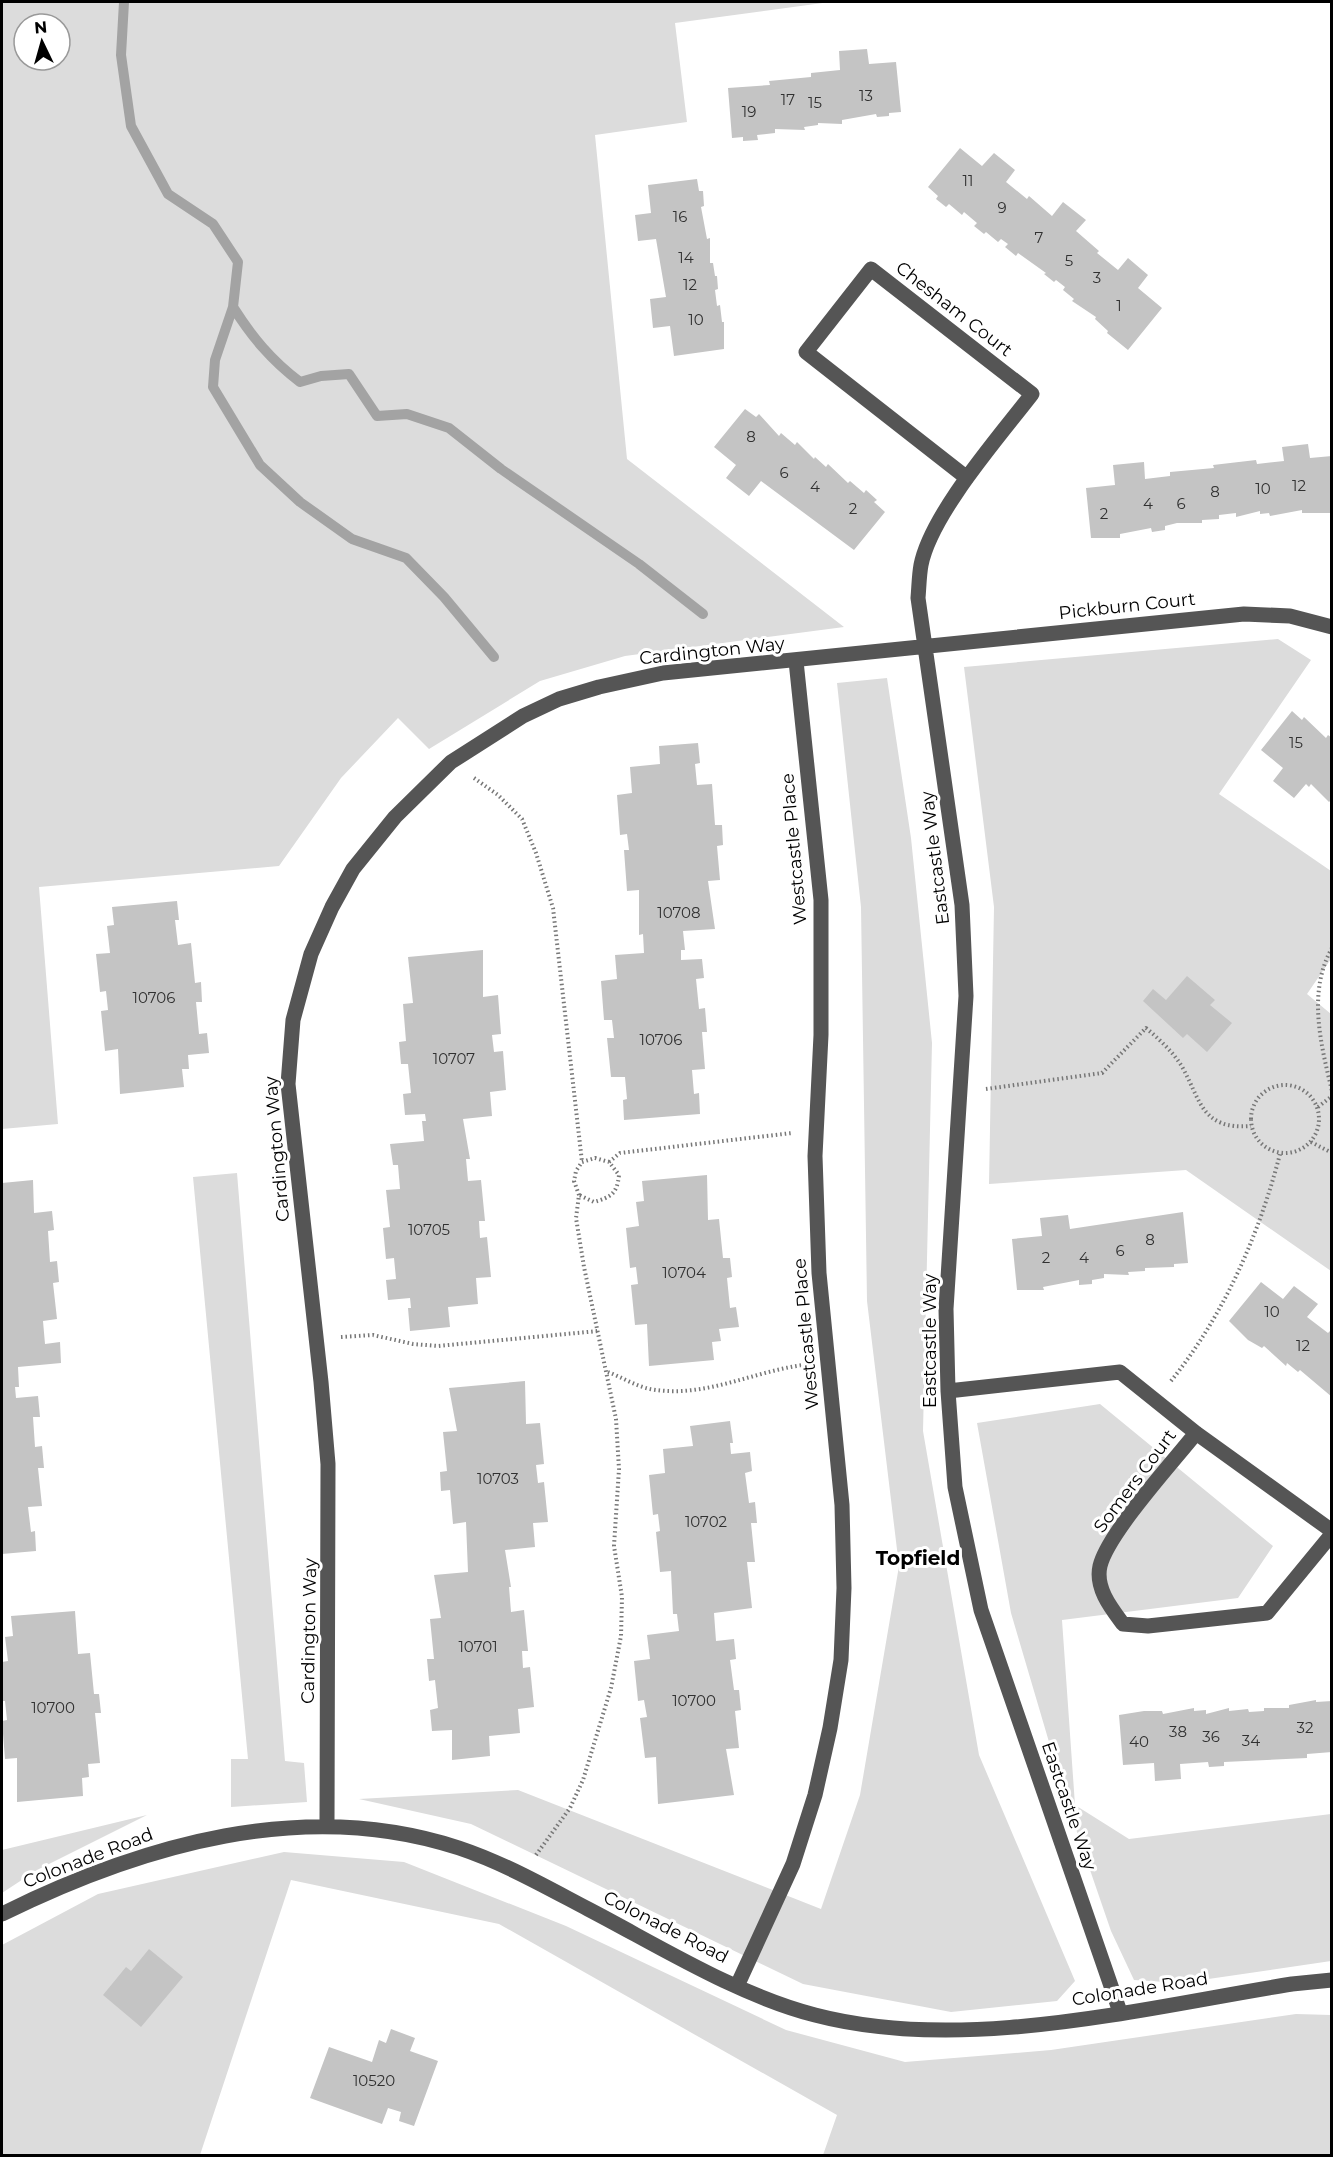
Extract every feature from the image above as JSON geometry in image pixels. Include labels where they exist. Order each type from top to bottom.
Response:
[{"type":"street","name":"Chesham Court","points":[[925,646],[918,598],[921,564],[931,537],[967,478],[1032,394],[871,269],[806,352],[967,478]]},
{"type":"street","name":"Pickburn Court","points":[[925,646],[1244,614],[1290,616],[1332,627]]},
{"type":"street","name":"Cardington Way","points":[[327,1825],[328,1476],[316,1340],[288,1084],[293,1020],[311,954],[332,907],[353,869],[395,817],[451,762],[523,716],[559,699],[599,687],[663,673],[925,646]]},
{"type":"street","name":"Eastcastle Way","points":[[925,646],[962,905],[966,996],[962,1092],[946,1309],[948,1391],[956,1487],[981,1610],[1120,2012]]},
{"type":"street","name":"Westcastle Place","points":[[737,1986],[797,1852],[815,1795],[839,1671],[844,1588],[842,1505],[819,1273],[816,1130],[821,1035],[821,900],[796,661]]},
{"type":"street","name":"Somers Court","points":[[948,1391],[1120,1372],[1197,1433],[1332,1533],[1267,1613],[1148,1626],[1123,1624],[1105,1601],[1099,1568],[1110,1542],[1197,1433]]},
{"type":"street","name":"Colonade Road","points":[[2,1914],[53,1888],[135,1858],[221,1835],[327,1825],[399,1833],[459,1848],[524,1876],[737,1986],[813,2015],[889,2029],[950,2031],[1016,2027],[1292,1984],[1332,1980]]},
{"type":"path","points":[[451,762],[498,795],[522,819],[536,852],[555,918],[582,1162],[576,1171],[574,1181],[579,1195],[576,1218],[616,1419],[619,1469],[614,1546],[622,1597],[621,1636],[611,1688],[583,1780],[570,1808],[524,1876]]},
{"type":"path","points":[[1318,1107],[1332,1093],[1322,1048],[1318,1011],[1321,967],[1332,948]]},
{"type":"path","points":[[962,1092],[1102,1073],[1146,1028],[1166,1046],[1181,1066],[1198,1103],[1218,1121],[1236,1127],[1251,1126]]},
{"type":"path","points":[[1281,1085],[1303,1090],[1318,1107],[1319,1125],[1311,1142],[1303,1149],[1280,1154],[1261,1144],[1251,1126],[1254,1103],[1270,1088],[1281,1085]]},
{"type":"path","points":[[609,1162],[620,1153],[816,1130]]},
{"type":"path","points":[[1311,1142],[1332,1153]]},
{"type":"path","points":[[1155,1400],[1194,1352],[1241,1267],[1269,1198],[1280,1154]]},
{"type":"path","points":[[579,1195],[594,1202],[610,1198],[617,1189],[619,1175],[609,1162],[596,1158],[582,1162]]},
{"type":"path","points":[[316,1340],[373,1335],[413,1344],[438,1346],[598,1331]]},
{"type":"path","points":[[608,1372],[648,1388],[680,1392],[714,1388],[773,1369],[827,1362]]},
{"type":"shaded area","points":[[2,2],[830,2],[675,23],[687,122],[595,135],[627,459],[844,627],[625,656],[540,681],[429,749],[398,718],[341,778],[279,866],[39,887],[58,1124],[2,1129]]},
{"type":"shaded area","points":[[1278,639],[1311,660],[1219,794],[1331,871],[1331,959],[1307,994],[1331,1014],[1331,1271],[1186,1170],[989,1184],[994,907],[964,667]]},
{"type":"shaded area","points":[[887,678],[911,838],[932,1043],[923,1431],[979,1755],[1075,1981],[1057,2001],[951,2012],[803,1984],[471,1824],[359,1799],[518,1790],[821,1909],[860,1795],[899,1566],[867,1301],[861,907],[837,683]]},
{"type":"shaded area","points":[[237,1173],[285,1761],[304,1763],[307,1802],[231,1807],[231,1759],[248,1759],[193,1177]]},
{"type":"shaded area","points":[[1100,1404],[1273,1546],[1238,1598],[1062,1620],[1075,1805],[1129,1839],[1331,1814],[1331,1961],[1181,1983],[1134,1980],[1111,1931],[1067,1803],[1011,1613],[977,1423]]},
{"type":"shaded area","points":[[147,1815],[37,1870],[2,1893],[2,1850]]},
{"type":"shaded area","points":[[284,1852],[404,1862],[566,1926],[786,2030],[905,2062],[1051,2050],[1296,2014],[1331,2015],[1331,2155],[823,2155],[837,2115],[499,1924],[291,1880],[200,2155],[2,2156],[2,1945],[98,1894]]},
{"type":"building","points":[[867,49],[869,64],[896,62],[901,112],[889,113],[889,116],[877,117],[876,114],[842,120],[842,124],[818,123],[818,125],[804,127],[805,130],[775,129],[775,133],[757,135],[758,140],[743,141],[743,137],[732,138],[728,88],[770,85],[769,81],[811,77],[811,73],[840,70],[839,51]]},
{"type":"building","points":[[960,148],[982,166],[994,153],[1015,170],[1006,182],[1027,199],[1029,196],[1052,216],[1063,202],[1086,220],[1076,231],[1099,251],[1097,253],[1118,270],[1128,258],[1148,275],[1138,288],[1162,308],[1128,350],[1107,333],[1108,331],[1095,319],[1096,317],[1072,301],[1074,299],[1063,290],[1065,287],[1056,280],[1054,282],[1044,274],[1046,273],[1018,253],[1016,256],[1005,247],[1008,244],[1001,239],[998,242],[986,232],[984,234],[974,226],[977,223],[964,212],[962,215],[949,204],[946,207],[936,199],[938,196],[928,187]]},
{"type":"building","points":[[697,179],[699,191],[703,191],[704,206],[701,207],[707,239],[710,238],[710,263],[713,263],[715,276],[717,276],[718,289],[715,290],[717,306],[720,305],[722,322],[724,322],[724,349],[674,356],[670,326],[653,328],[650,299],[666,297],[656,239],[638,241],[635,215],[651,213],[648,185]]},
{"type":"building","points":[[745,409],[756,417],[759,414],[779,436],[781,433],[795,445],[797,442],[814,459],[815,457],[826,467],[828,464],[848,483],[850,481],[864,493],[866,490],[877,500],[874,502],[885,512],[854,550],[761,481],[749,496],[726,478],[736,465],[714,447]]},
{"type":"building","points":[[1308,444],[1310,458],[1332,456],[1332,513],[1302,513],[1302,510],[1270,516],[1269,513],[1260,514],[1260,511],[1236,517],[1236,513],[1219,515],[1219,519],[1202,520],[1202,523],[1177,523],[1165,526],[1165,530],[1152,532],[1151,528],[1120,534],[1120,538],[1091,538],[1086,488],[1115,485],[1113,465],[1144,462],[1145,479],[1170,476],[1170,472],[1214,468],[1213,465],[1256,460],[1257,464],[1284,461],[1282,447]]},
{"type":"building","points":[[1292,711],[1302,720],[1304,717],[1326,738],[1328,735],[1332,738],[1332,799],[1329,802],[1311,784],[1309,787],[1306,784],[1294,798],[1273,781],[1283,768],[1261,750]]},
{"type":"building","points":[[698,743],[700,763],[695,764],[697,785],[712,784],[715,825],[722,825],[723,845],[717,846],[720,880],[708,881],[715,929],[683,931],[685,950],[681,950],[681,960],[702,959],[704,978],[696,979],[699,1009],[705,1008],[707,1032],[702,1032],[705,1069],[692,1070],[694,1094],[699,1093],[700,1114],[624,1120],[623,1100],[627,1099],[625,1077],[611,1077],[607,1038],[614,1038],[612,1020],[604,1020],[601,981],[617,979],[615,955],[644,953],[643,934],[639,935],[639,890],[627,891],[624,850],[629,850],[627,834],[620,835],[617,795],[632,793],[630,767],[660,764],[659,746]]},
{"type":"building","points":[[177,901],[179,920],[175,920],[178,945],[191,943],[195,983],[201,982],[202,1002],[196,1002],[199,1034],[207,1033],[209,1053],[188,1055],[189,1069],[182,1069],[184,1087],[120,1094],[118,1049],[105,1051],[101,1011],[108,1010],[106,991],[100,992],[96,954],[110,953],[107,926],[114,925],[112,907]]},
{"type":"building","points":[[483,950],[483,997],[498,995],[501,1034],[492,1035],[494,1052],[503,1051],[506,1090],[490,1092],[492,1116],[463,1119],[470,1159],[466,1159],[468,1181],[481,1180],[485,1221],[479,1221],[480,1238],[487,1237],[491,1277],[476,1278],[478,1304],[448,1307],[450,1327],[410,1331],[408,1308],[411,1308],[410,1298],[388,1300],[386,1280],[396,1279],[394,1258],[386,1259],[383,1228],[390,1227],[386,1190],[400,1189],[398,1165],[393,1165],[390,1144],[424,1141],[422,1121],[426,1121],[425,1114],[405,1115],[403,1094],[411,1093],[408,1064],[401,1064],[399,1042],[406,1041],[403,1004],[413,1003],[408,957]]},
{"type":"building","points":[[1187,976],[1215,1000],[1210,1005],[1232,1023],[1207,1052],[1187,1034],[1183,1038],[1143,1001],[1153,989],[1166,1000]]},
{"type":"building","points":[[707,1175],[708,1220],[719,1219],[723,1258],[730,1258],[732,1277],[727,1278],[730,1308],[736,1307],[739,1327],[719,1329],[721,1341],[712,1342],[714,1360],[649,1366],[647,1324],[635,1325],[631,1285],[638,1284],[636,1267],[630,1268],[626,1228],[639,1226],[636,1202],[644,1201],[642,1181]]},
{"type":"building","points":[[33,1180],[34,1213],[52,1211],[54,1230],[48,1231],[50,1262],[57,1261],[59,1282],[53,1283],[57,1319],[43,1321],[45,1344],[60,1342],[61,1363],[18,1367],[19,1387],[15,1387],[16,1398],[38,1396],[40,1417],[33,1417],[35,1447],[42,1446],[44,1468],[38,1468],[42,1506],[28,1507],[31,1532],[35,1531],[36,1551],[2,1554],[2,1183]]},
{"type":"building","points":[[1183,1212],[1188,1263],[1174,1264],[1174,1267],[1145,1268],[1145,1271],[1128,1272],[1129,1275],[1104,1274],[1104,1278],[1092,1280],[1092,1284],[1079,1285],[1079,1280],[1043,1287],[1044,1290],[1017,1290],[1012,1239],[1042,1236],[1040,1218],[1068,1215],[1070,1229]]},
{"type":"building","points":[[1261,1282],[1283,1299],[1294,1286],[1318,1304],[1307,1317],[1328,1333],[1332,1329],[1332,1397],[1300,1370],[1298,1372],[1287,1363],[1286,1366],[1264,1346],[1262,1348],[1248,1340],[1229,1321]]},
{"type":"building","points":[[525,1381],[526,1424],[540,1423],[544,1464],[536,1465],[538,1483],[544,1482],[548,1522],[533,1523],[535,1547],[505,1550],[511,1587],[509,1587],[511,1612],[524,1610],[528,1651],[522,1651],[523,1668],[530,1667],[534,1707],[518,1709],[520,1733],[489,1736],[490,1756],[452,1760],[452,1730],[432,1731],[430,1710],[438,1708],[435,1680],[429,1681],[427,1659],[434,1659],[430,1619],[441,1618],[434,1575],[468,1572],[466,1522],[453,1524],[450,1490],[441,1491],[440,1472],[447,1471],[443,1432],[457,1431],[449,1388]]},
{"type":"building","points":[[730,1421],[733,1443],[730,1443],[731,1454],[750,1452],[752,1471],[745,1473],[749,1503],[755,1502],[757,1523],[751,1523],[755,1562],[747,1562],[752,1608],[714,1613],[716,1641],[734,1639],[736,1659],[730,1660],[734,1690],[739,1690],[741,1710],[735,1711],[739,1748],[726,1749],[734,1795],[658,1804],[656,1757],[645,1758],[640,1718],[647,1717],[644,1700],[638,1701],[634,1661],[650,1659],[647,1635],[679,1631],[677,1614],[673,1614],[671,1571],[660,1572],[656,1532],[660,1531],[658,1514],[653,1515],[649,1475],[665,1473],[663,1449],[693,1446],[690,1426]]},
{"type":"building","points":[[75,1611],[78,1654],[90,1653],[94,1694],[99,1694],[101,1713],[95,1713],[100,1763],[88,1764],[89,1777],[82,1778],[83,1796],[17,1802],[17,1758],[5,1759],[2,1721],[7,1720],[5,1701],[2,1701],[2,1662],[8,1661],[5,1637],[13,1636],[11,1616]]},
{"type":"building","points":[[1316,1700],[1316,1702],[1332,1701],[1332,1752],[1307,1754],[1307,1758],[1224,1762],[1224,1766],[1209,1767],[1208,1762],[1180,1764],[1181,1779],[1155,1781],[1154,1763],[1123,1765],[1119,1715],[1144,1711],[1162,1711],[1163,1714],[1194,1708],[1194,1711],[1206,1710],[1206,1714],[1229,1708],[1229,1711],[1248,1709],[1249,1712],[1264,1711],[1264,1708],[1289,1708],[1289,1705]]},
{"type":"building","points":[[149,1949],[183,1977],[141,2027],[103,1995],[126,1967],[131,1971]]},
{"type":"building","points":[[391,2029],[415,2038],[410,2051],[438,2061],[414,2126],[399,2121],[401,2112],[388,2108],[382,2124],[310,2098],[329,2047],[372,2062],[379,2040],[386,2043]]},
{"type":"waterway","points":[[124,2],[121,55],[131,126],[168,194],[213,224],[238,262],[233,307],[215,360],[213,387],[260,465],[300,502],[352,539],[406,558],[444,597],[494,657]]},
{"type":"waterway","points":[[233,307],[263,348],[300,382],[321,376],[349,374],[377,416],[407,414],[449,428],[501,469],[639,564],[703,614]]},
{"type":"district","name":"Topfield","points":[[918,1558]]}]
